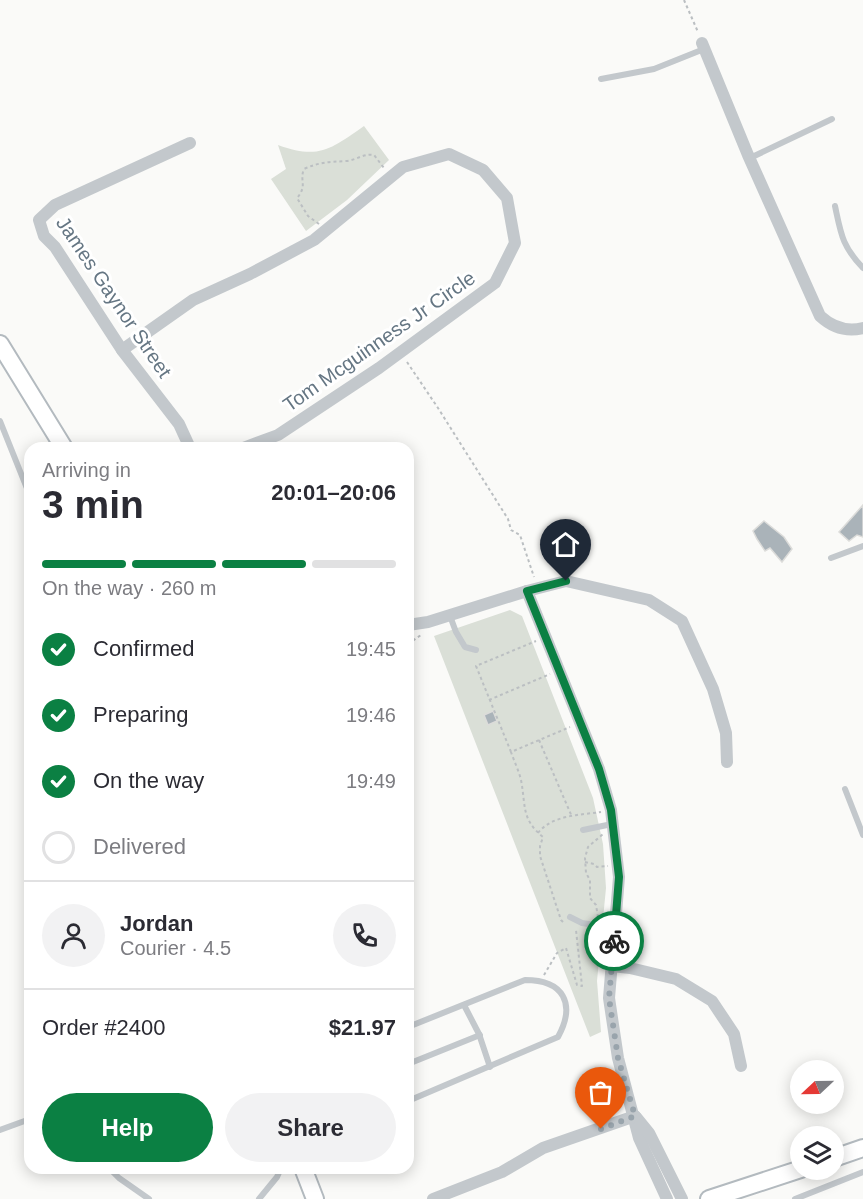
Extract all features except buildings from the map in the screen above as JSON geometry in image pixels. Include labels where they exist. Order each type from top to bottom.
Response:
[{"type":"street","points":[[703,46],[748,157],[820,316],[827,323],[851,331],[863,328]]},
{"type":"street","name":"James Gaynor Street","points":[[187,442],[178,424],[122,350],[55,247],[44,236],[39,219],[55,205],[190,143]]},
{"type":"street","name":"Tom Mcguinness Jr Circle","points":[[122,350],[193,300],[314,240],[403,167],[449,154],[483,170],[507,198],[515,243],[495,283],[400,352],[278,435],[259,442]]},
{"type":"street","points":[[0,344],[60,442]]},
{"type":"street","points":[[414,624],[450,616],[566,581],[650,600],[682,621],[713,689],[726,733],[727,762]]},
{"type":"street","points":[[533,590],[546,637],[599,769],[611,810],[619,877],[609,998],[618,1058],[639,1138],[667,1199]]},
{"type":"street","points":[[612,966],[676,979],[712,1001],[734,1034],[741,1066]]},
{"type":"street","points":[[433,1199],[502,1172],[543,1148],[635,1116]]},
{"type":"street","points":[[635,1116],[649,1132],[682,1199]]},
{"type":"street","points":[[844,1155],[863,1148]]},
{"type":"street","points":[[709,1199],[790,1173]]},
{"type":"street","points":[[305,1174],[315,1199]]},
{"type":"lane","points":[[601,80],[654,69],[703,46]]},
{"type":"lane","points":[[748,157],[832,119]]},
{"type":"lane","points":[[835,206],[841,236],[847,250],[863,268]]},
{"type":"lane","points":[[0,421],[24,481]]},
{"type":"lane","points":[[831,558],[863,546]]},
{"type":"lane","points":[[450,616],[465,647],[476,650]]},
{"type":"lane","points":[[845,789],[863,835]]},
{"type":"lane","points":[[583,830],[613,824]]},
{"type":"lane","points":[[570,917],[582,923],[615,928]]},
{"type":"lane","points":[[414,1026],[525,980],[540,980],[556,987],[567,1007],[567,1022],[558,1037],[414,1099]]},
{"type":"lane","points":[[464,1005],[480,1035],[490,1067]]},
{"type":"lane","points":[[414,1062],[480,1035]]},
{"type":"lane","points":[[0,1130],[24,1121]]},
{"type":"lane","points":[[795,1199],[863,1172]]},
{"type":"lane","points":[[115,1174],[149,1199]]},
{"type":"lane","points":[[259,1199],[279,1174]]},
{"type":"path","points":[[684,0],[703,46]]},
{"type":"path","points":[[324,231],[315,220],[308,216],[297,198],[304,185],[301,175],[304,169],[319,162],[347,161],[366,154],[374,155],[391,176]]},
{"type":"path","points":[[400,352],[508,519],[511,530],[520,535],[533,590]]},
{"type":"path","points":[[546,637],[476,666],[520,777],[526,817],[532,828],[543,837],[540,856],[561,920],[576,930],[585,932]]},
{"type":"path","points":[[489,700],[559,670]]},
{"type":"path","points":[[511,752],[581,723]]},
{"type":"path","points":[[539,740],[572,817]]},
{"type":"path","points":[[538,833],[545,824],[611,810]]},
{"type":"path","points":[[596,926],[598,915],[596,905],[590,898],[590,880],[586,873],[585,862],[588,847],[613,824]]},
{"type":"path","points":[[585,862],[597,867],[618,865]]},
{"type":"path","points":[[540,980],[557,953],[566,948],[578,985],[582,986],[576,930]]},
{"type":"shaded area","points":[[364,126],[389,160],[347,200],[306,231],[271,179],[286,169],[278,145],[304,152],[315,152],[333,146]]},
{"type":"shaded area","points":[[510,610],[522,616],[593,798],[603,844],[606,888],[597,981],[601,1032],[590,1037],[434,636]]},
{"type":"way so far","points":[[601,1129],[635,1116],[618,1058],[609,998],[614,941]]},
{"type":"route","points":[[566,581],[527,591],[599,769],[611,810],[619,877],[614,941]]}]
